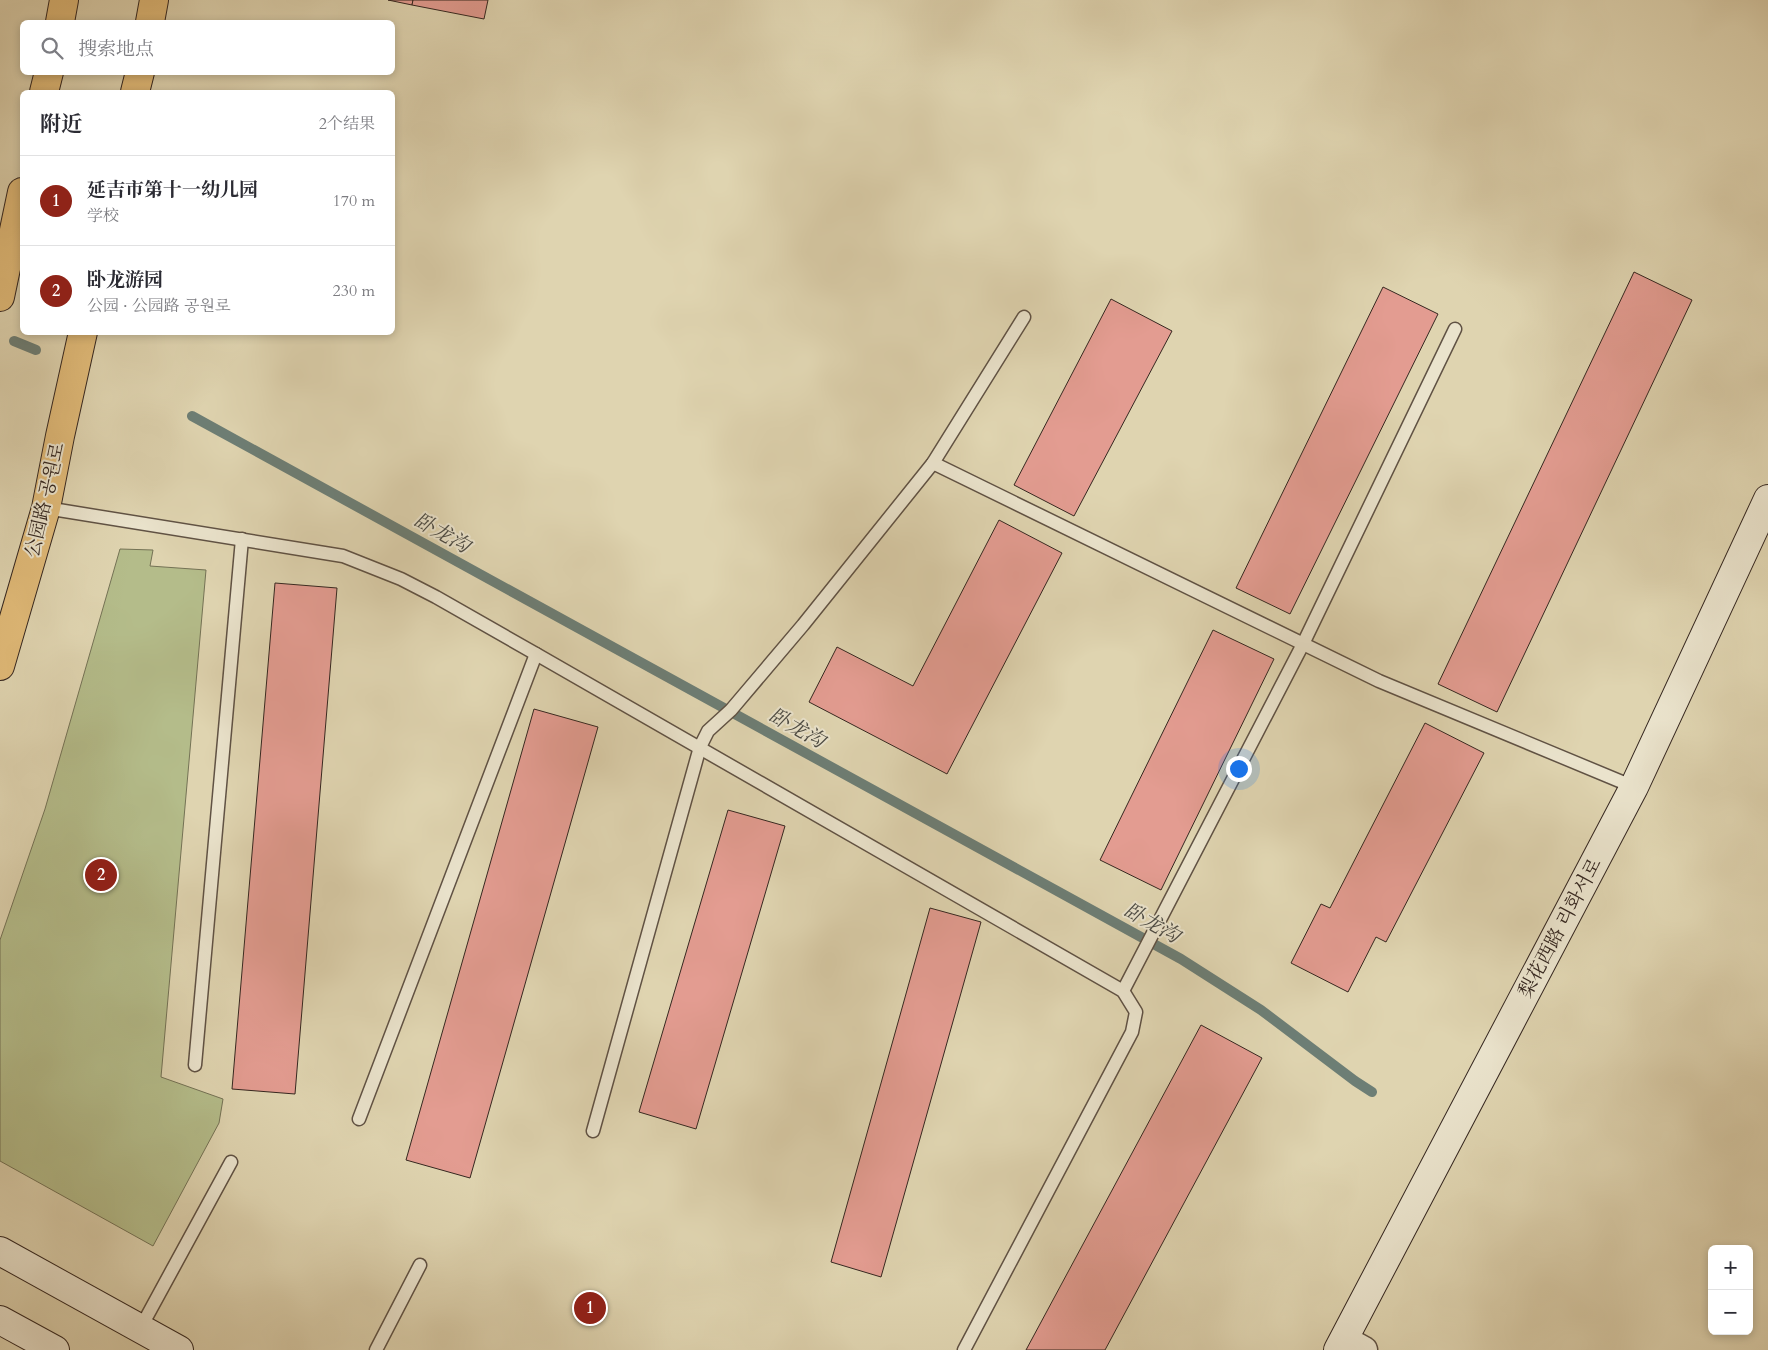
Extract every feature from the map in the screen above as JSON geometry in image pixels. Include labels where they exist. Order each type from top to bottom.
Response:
[{"type":"main road","points":[[60,20],[64,0]]},
{"type":"main road","points":[[150,20],[154,0]]},
{"type":"main road","points":[[44,90],[48,75]]},
{"type":"main road","points":[[136,90],[139,75]]},
{"type":"main road","points":[[1,283],[20,201]]},
{"type":"main road","name":"公园路 공원로","points":[[0,666],[46,508],[82,335]]},
{"type":"street","name":"梨花西路 리화서로","points":[[1349,1346],[1634,787],[1768,499]]},
{"type":"street","points":[[0,1251],[179,1350]]},
{"type":"street","points":[[0,1320],[55,1350]]},
{"type":"lane","points":[[593,1131],[700,747],[708,731],[731,710],[803,625],[933,463],[1024,317]]},
{"type":"lane","points":[[1123,991],[1303,644],[1455,329]]},
{"type":"lane","points":[[933,463],[1379,681],[1634,787]]},
{"type":"lane","points":[[46,508],[343,556],[401,579],[700,747],[1123,991],[1136,1012],[1132,1032],[964,1350]]},
{"type":"lane","points":[[195,1065],[242,539]]},
{"type":"lane","points":[[359,1119],[536,654]]},
{"type":"lane","points":[[140,1329],[231,1162]]},
{"type":"lane","points":[[376,1350],[420,1265]]},
{"type":"green space","points":[[120,549],[153,550],[150,566],[206,570],[161,1077],[223,1099],[219,1123],[153,1246],[0,1161],[0,940],[45,809]]},
{"type":"building","points":[[388,0],[413,0],[412,5]]},
{"type":"building","points":[[413,0],[488,0],[484,19],[412,5]]},
{"type":"building","points":[[1634,272],[1692,300],[1497,712],[1438,684]]},
{"type":"building","points":[[1383,287],[1438,314],[1290,614],[1236,588]]},
{"type":"building","points":[[1111,299],[1172,331],[1074,516],[1014,485]]},
{"type":"building","points":[[999,520],[1062,553],[947,774],[809,702],[837,647],[913,686]]},
{"type":"building","points":[[275,583],[337,588],[295,1094],[232,1089]]},
{"type":"building","points":[[1213,630],[1274,659],[1161,890],[1100,860]]},
{"type":"building","points":[[534,709],[598,727],[470,1178],[406,1160]]},
{"type":"building","points":[[1425,723],[1484,753],[1386,942],[1376,937],[1348,992],[1291,963],[1321,904],[1330,908]]},
{"type":"building","points":[[728,810],[785,826],[696,1129],[639,1112]]},
{"type":"building","points":[[930,908],[981,922],[881,1277],[831,1262]]},
{"type":"building","points":[[1201,1025],[1262,1058],[1105,1350],[1026,1350]]},
{"type":"waterway","name":"卧龙沟","points":[[14,341],[36,350]]},
{"type":"waterway","name":"卧龙沟","points":[[192,416],[1181,959],[1261,1010],[1372,1092]]},
{"type":"place","name":"卧龙游园","points":[[101,875]]},
{"type":"place","name":"延吉市第十一幼儿园","points":[[590,1308]]}]
